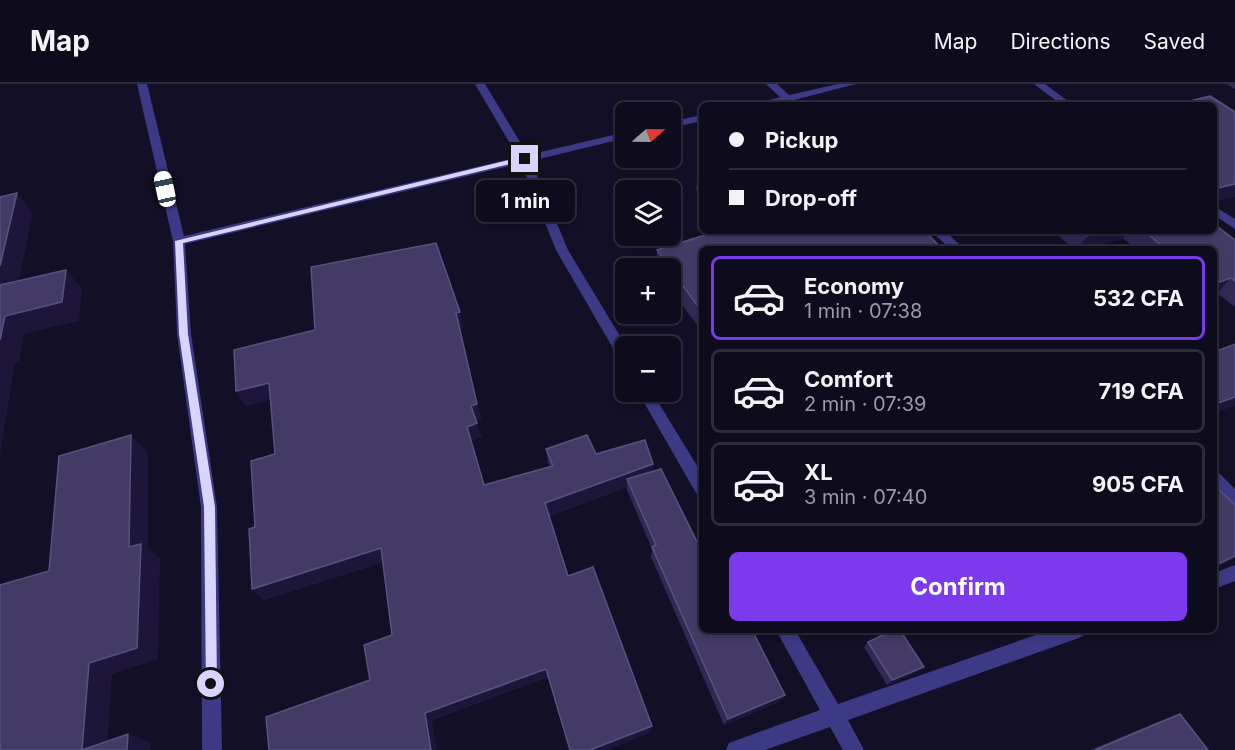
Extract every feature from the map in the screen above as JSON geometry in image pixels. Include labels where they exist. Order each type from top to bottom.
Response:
[{"type":"street","points":[[142,84],[179,241],[183,334],[209,507],[212,750]]},
{"type":"street","points":[[480,84],[525,159],[562,250],[615,339]]},
{"type":"street","points":[[771,84],[791,102],[851,84]]},
{"type":"street","points":[[1038,84],[1064,102]]},
{"type":"street","points":[[681,123],[699,119]]},
{"type":"street","points":[[179,241],[615,138]]},
{"type":"street","points":[[1217,212],[1235,225]]},
{"type":"street","points":[[941,234],[955,246]]},
{"type":"street","points":[[651,402],[699,483]]},
{"type":"street","points":[[1217,482],[1235,499]]},
{"type":"street","points":[[1217,580],[1235,573]]},
{"type":"street","points":[[787,633],[854,750]]},
{"type":"street","points":[[736,750],[1068,633]]},
{"type":"building","points":[[1210,96],[1235,112],[1235,184],[1217,188],[1217,102],[1185,102]]},
{"type":"building","points":[[17,193],[0,266],[0,197]]},
{"type":"building","points":[[1217,226],[1235,240],[1235,281],[1231,278],[1217,283],[1217,246],[1162,246],[1148,234],[1217,234]]},
{"type":"building","points":[[708,234],[928,234],[939,246],[699,246],[699,308],[681,283],[681,258],[663,258],[657,250],[670,246],[681,246],[681,243]]},
{"type":"building","points":[[436,243],[460,312],[456,313],[477,404],[471,406],[477,423],[467,427],[484,485],[553,466],[546,449],[587,435],[596,454],[645,440],[653,464],[545,503],[568,576],[593,567],[652,726],[590,750],[570,750],[546,669],[425,713],[431,750],[269,750],[266,717],[370,680],[364,645],[392,635],[381,548],[252,589],[249,529],[255,527],[251,461],[275,454],[269,383],[236,391],[234,350],[315,330],[311,267]]},
{"type":"building","points":[[66,270],[62,302],[5,316],[0,340],[0,285]]},
{"type":"building","points":[[1235,344],[1235,397],[1217,403],[1217,351]]},
{"type":"building","points":[[131,435],[129,547],[141,544],[137,648],[89,663],[82,750],[0,750],[0,585],[49,571],[59,456]]},
{"type":"building","points":[[661,469],[699,546],[699,633],[754,633],[785,695],[728,719],[652,547],[656,545],[627,479]]},
{"type":"building","points":[[1217,488],[1235,505],[1235,556],[1217,565]]},
{"type":"building","points":[[887,633],[902,633],[924,667],[892,680],[868,642]]},
{"type":"building","points":[[1180,714],[1208,750],[1095,750]]},
{"type":"building","points":[[128,734],[127,750],[82,750]]},
{"type":"route","points":[[211,684],[209,507],[183,334],[179,241],[525,159]]}]
